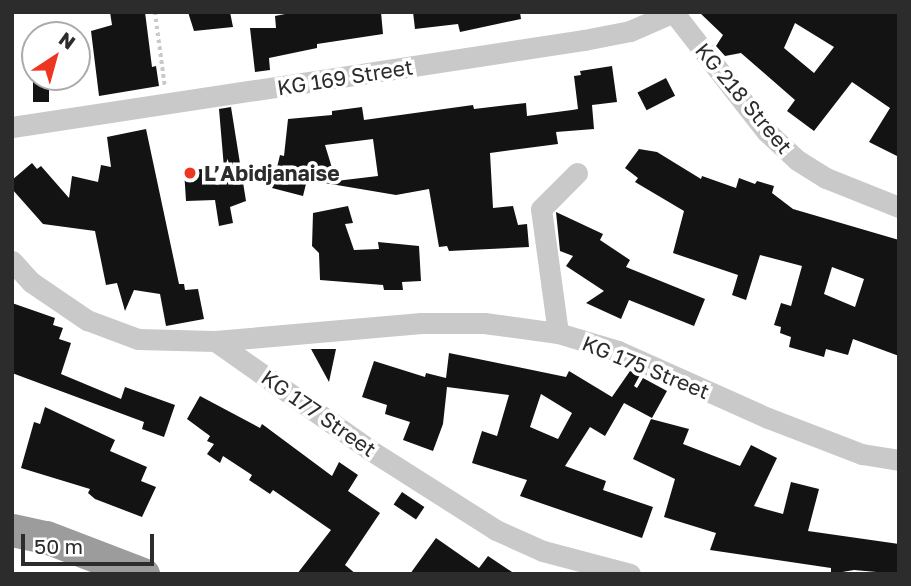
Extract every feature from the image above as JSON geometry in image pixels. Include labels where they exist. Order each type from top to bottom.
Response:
[{"type":"highway","points":[[12,530],[46,537],[143,574]]},
{"type":"street","name":"KG 169 Street","points":[[12,127],[584,40],[629,31],[674,13]]},
{"type":"street","name":"KG 218 Street","points":[[674,13],[766,131],[797,160],[825,178],[899,207]]},
{"type":"street","points":[[558,333],[541,209],[577,173]]},
{"type":"street","points":[[12,261],[43,290],[87,320],[138,340],[215,341]]},
{"type":"street","name":"KG 175 Street","points":[[215,341],[421,323],[484,323],[558,333],[618,351],[862,454],[899,460]]},
{"type":"street","name":"KG 177 Street","points":[[215,341],[370,450],[496,530],[543,551],[630,574]]},
{"type":"path","points":[[155,12],[168,104]]},
{"type":"building","points":[[110,12],[145,12],[152,67],[156,66],[159,86],[99,96],[91,31],[112,25]]},
{"type":"building","points":[[188,12],[230,12],[233,27],[194,31]]},
{"type":"building","points":[[295,12],[381,12],[383,34],[317,44],[317,48],[269,58],[270,70],[255,72],[250,28],[276,28],[275,16]]},
{"type":"building","points":[[413,12],[520,12],[521,19],[460,32],[458,24],[415,29]]},
{"type":"building","points":[[699,12],[899,12],[899,157],[869,142],[890,108],[852,82],[814,131],[787,111],[795,100],[741,53],[725,56],[716,46],[723,35]],"holes":[[[795,23],[834,47],[814,73],[784,48]]]},
{"type":"building","points":[[612,66],[617,102],[592,105],[594,129],[556,132],[558,144],[490,153],[493,208],[513,206],[518,225],[527,224],[529,247],[449,251],[447,246],[439,247],[429,189],[396,195],[307,180],[303,196],[272,188],[280,155],[284,156],[288,119],[332,115],[332,111],[362,107],[364,120],[473,105],[474,109],[526,103],[527,116],[572,110],[578,109],[574,76],[581,75],[580,71]],"holes":[[[373,139],[378,176],[336,181],[325,145]]]},
{"type":"building","points":[[666,78],[675,96],[647,110],[637,93]]},
{"type":"building","points":[[33,91],[49,91],[49,102],[33,102]]},
{"type":"building","points":[[231,107],[246,201],[230,207],[233,223],[219,226],[215,200],[186,201],[184,170],[224,168],[219,109]]},
{"type":"building","points":[[146,129],[179,284],[184,284],[185,290],[198,289],[204,319],[166,326],[160,294],[134,290],[125,311],[117,283],[106,285],[95,231],[43,224],[12,189],[12,180],[32,163],[37,169],[41,166],[69,198],[72,176],[98,182],[101,165],[111,167],[107,137]]},
{"type":"building","points":[[639,149],[657,152],[701,179],[702,176],[736,188],[739,178],[755,184],[757,181],[774,186],[772,193],[793,209],[899,240],[899,356],[853,339],[848,355],[826,349],[824,357],[789,347],[791,337],[780,333],[781,327],[774,325],[781,303],[791,306],[802,266],[760,255],[746,300],[732,295],[738,275],[673,253],[684,211],[635,182],[638,178],[625,168]],"holes":[[[832,267],[864,279],[855,307],[824,294]]]},
{"type":"building","points":[[348,206],[353,223],[345,224],[354,250],[379,249],[378,242],[419,246],[421,281],[402,282],[403,290],[384,290],[383,285],[320,280],[319,253],[312,246],[313,213]]},
{"type":"building","points":[[556,212],[603,234],[600,240],[630,260],[626,267],[705,299],[694,326],[629,300],[621,319],[586,303],[604,291],[566,266],[573,256],[560,251]]},
{"type":"building","points":[[12,303],[55,318],[53,325],[63,328],[59,339],[71,343],[61,374],[121,399],[125,387],[175,405],[164,437],[142,429],[144,422],[12,373]]},
{"type":"building","points":[[311,349],[336,349],[329,382]]},
{"type":"building","points":[[449,353],[566,377],[569,371],[612,397],[630,371],[640,375],[634,386],[637,388],[643,378],[667,391],[652,418],[624,403],[605,436],[590,427],[565,466],[606,481],[603,490],[653,507],[642,538],[520,496],[527,480],[472,463],[482,431],[497,436],[509,395],[447,387],[443,424],[433,451],[403,440],[410,422],[385,414],[387,405],[362,397],[374,361],[425,377],[426,373],[446,378]],"holes":[[[541,394],[572,413],[558,439],[530,427]]]},
{"type":"building","points":[[200,396],[260,428],[262,424],[332,476],[339,462],[358,475],[348,491],[380,513],[345,565],[356,574],[297,574],[331,530],[273,490],[270,494],[249,480],[252,475],[223,456],[220,463],[207,454],[214,444],[207,441],[210,436],[187,419]]},
{"type":"building","points":[[45,407],[115,440],[110,451],[147,467],[141,481],[156,487],[142,517],[95,499],[88,493],[90,489],[21,468],[34,422],[40,424]]},
{"type":"building","points":[[651,419],[689,429],[683,444],[740,466],[751,445],[777,458],[754,506],[783,514],[791,482],[819,489],[808,531],[899,544],[899,574],[854,570],[831,574],[831,568],[710,550],[716,533],[664,517],[675,479],[633,459]]},
{"type":"building","points":[[402,492],[424,507],[416,520],[394,504]]},
{"type":"building","points":[[436,538],[479,568],[488,556],[515,574],[410,574]]},
{"type":"place","name":"L’Abidjanaise","points":[[190,173]]}]
